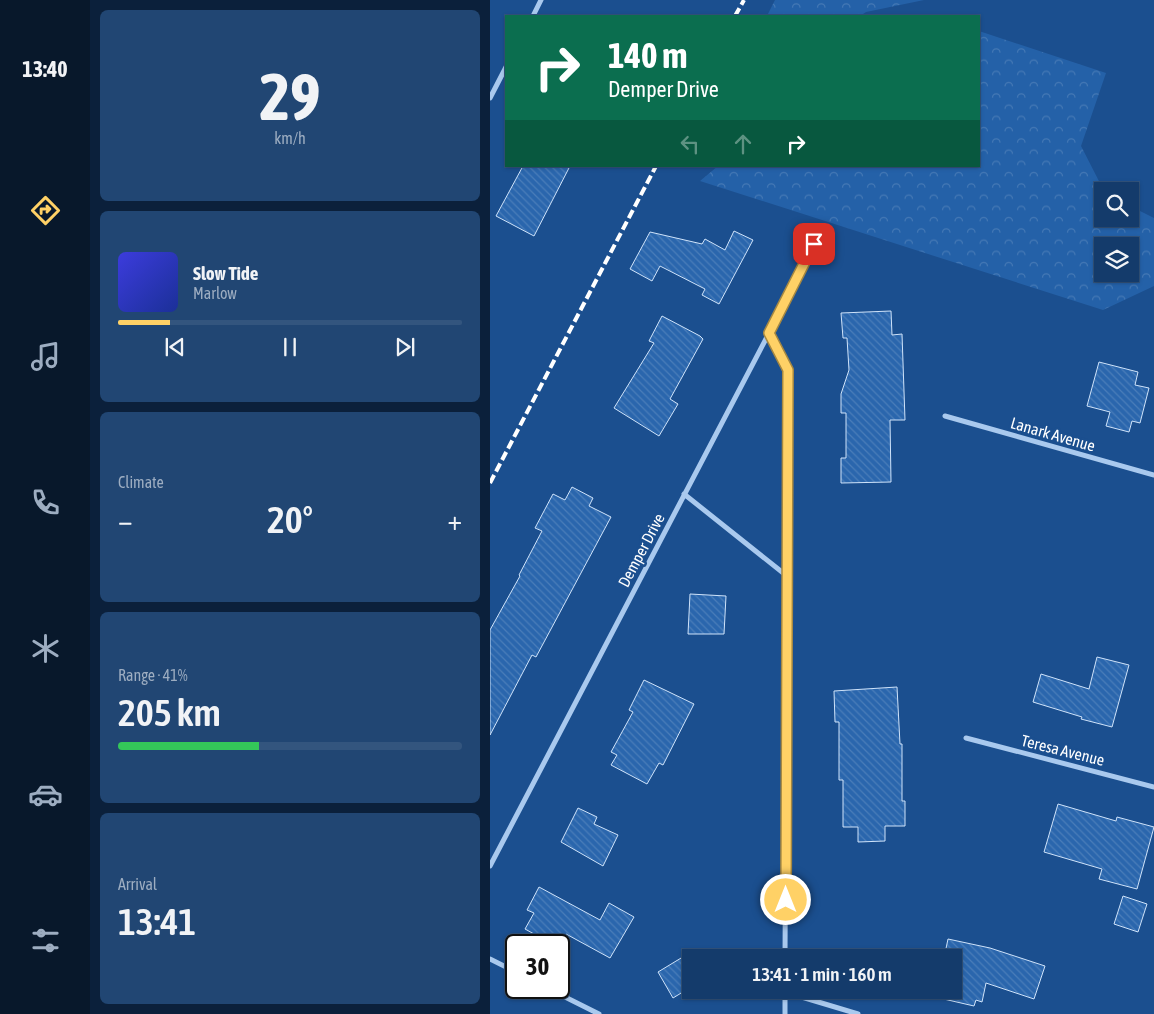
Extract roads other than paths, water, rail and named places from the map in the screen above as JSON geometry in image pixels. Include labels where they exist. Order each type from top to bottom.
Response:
[{"type":"street","points":[[534,15],[541,0]]},
{"type":"street","points":[[490,98],[505,69]]},
{"type":"street","name":"Demper Drive","points":[[490,866],[814,244]]},
{"type":"street","points":[[769,333],[788,370],[785,949]]},
{"type":"street","name":"Lanark Avenue","points":[[945,416],[1154,476]]},
{"type":"street","points":[[684,494],[787,576]]},
{"type":"street","name":"Teresa Avenue","points":[[966,738],[1154,786]]},
{"type":"street","points":[[490,959],[505,966]]},
{"type":"street","points":[[569,999],[600,1014]]},
{"type":"street","points":[[785,999],[785,1014]]},
{"type":"street","points":[[810,999],[858,1014]]},
{"type":"railway","points":[[736,15],[744,0]]},
{"type":"railway","points":[[490,483],[655,167]]}]
